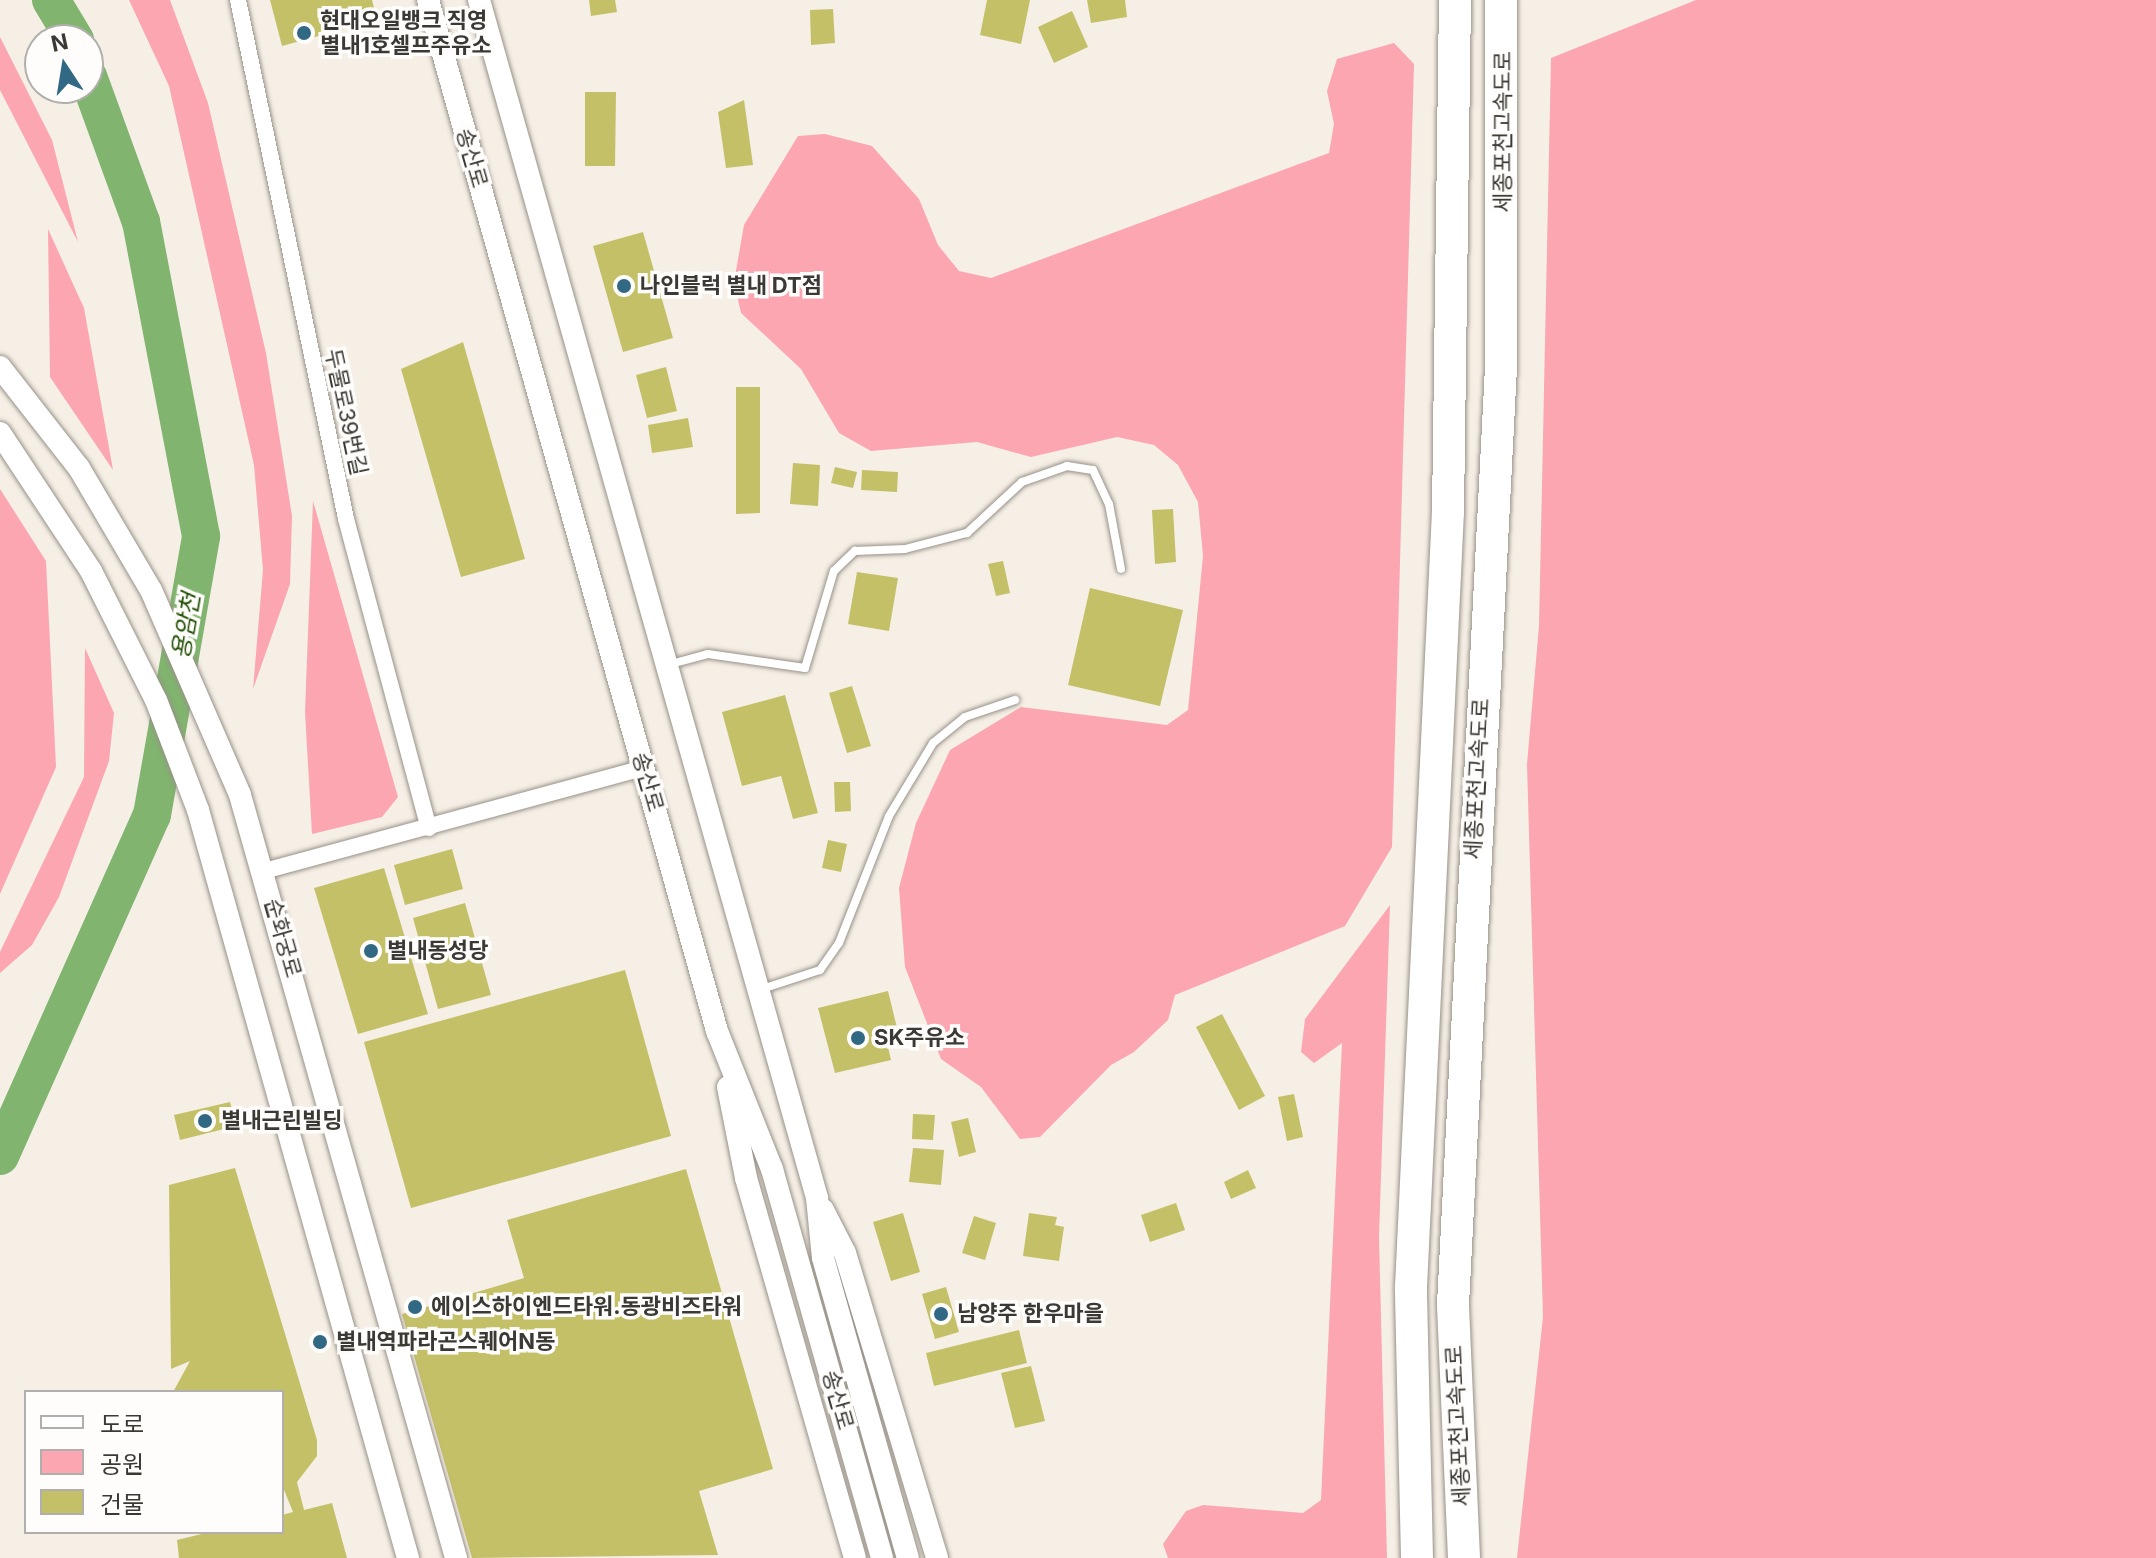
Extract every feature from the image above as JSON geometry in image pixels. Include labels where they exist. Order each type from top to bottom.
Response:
[{"type":"highway","name":"세종포천고속도로","points":[[1417,1558],[1411,1287],[1448,512],[1455,0]]},
{"type":"highway","name":"세종포천고속도로","points":[[1464,1558],[1453,1305],[1501,367],[1501,0]]},
{"type":"street","name":"두물로39번길","points":[[238,0],[346,519],[429,828]]},
{"type":"street","name":"송산로","points":[[428,0],[717,1031],[772,1169],[882,1558]]},
{"type":"street","name":"송산로","points":[[479,0],[817,1198],[823,1258],[908,1558]]},
{"type":"street","name":"순화궁로","points":[[0,367],[79,468],[151,590],[200,694],[263,868],[456,1558]]},
{"type":"street","name":"순화궁로","points":[[0,433],[91,571],[156,700],[237,938],[408,1558]]},
{"type":"street","points":[[263,868],[429,828],[644,768]]},
{"type":"street","points":[[717,1031],[746,1178],[855,1558]]},
{"type":"street","points":[[817,1198],[845,1253],[937,1558]]},
{"type":"lane","points":[[666,666],[708,654],[805,668],[834,571],[855,551],[905,549],[967,533],[1022,482],[1067,466],[1093,470],[1109,504],[1121,569]]},
{"type":"lane","points":[[759,990],[820,970],[839,943],[889,816],[933,743],[965,717],[1015,700]]},
{"type":"green space","points":[[129,0],[170,0],[208,103],[266,353],[292,516],[290,584],[253,689],[263,570],[254,465],[169,86]]},
{"type":"green space","points":[[1696,0],[2156,0],[2156,1558],[1517,1558],[1543,1317],[1527,764],[1539,626],[1551,58]]},
{"type":"green space","points":[[0,37],[24,85],[24,104],[34,104],[52,140],[78,242],[0,90]]},
{"type":"green space","points":[[1394,43],[1414,64],[1392,847],[1345,926],[1175,995],[1168,1020],[1134,1052],[1111,1065],[1040,1137],[1020,1139],[981,1087],[941,1059],[905,967],[899,888],[916,823],[950,750],[1021,707],[1167,725],[1188,710],[1203,556],[1198,502],[1178,465],[1154,445],[1117,437],[1031,457],[977,442],[871,451],[839,433],[801,369],[741,313],[734,282],[744,225],[798,136],[825,134],[872,146],[919,199],[938,245],[959,271],[991,278],[1329,153],[1334,124],[1327,91],[1337,59]]},
{"type":"green space","points":[[48,229],[84,308],[113,470],[50,377]]},
{"type":"green space","points":[[0,489],[46,561],[56,767],[0,894]]},
{"type":"green space","points":[[313,501],[398,797],[382,817],[312,834],[305,712]]},
{"type":"green space","points":[[85,648],[114,713],[109,761],[59,897],[32,945],[0,973],[0,952],[84,777]]},
{"type":"green space","points":[[1390,905],[1379,1237],[1387,1558],[1168,1558],[1163,1544],[1186,1511],[1203,1505],[1303,1513],[1321,1500],[1342,1043],[1314,1063],[1301,1052],[1305,1019]]},
{"type":"building","name":"현대오일뱅크 직영 별내1호셀프주유소","points":[[270,0],[372,0],[377,20],[282,46]]},
{"type":"building","points":[[589,0],[615,0],[617,12],[591,16]]},
{"type":"building","points":[[987,0],[1030,0],[1021,44],[980,35]]},
{"type":"building","points":[[1087,0],[1125,0],[1127,17],[1091,23]]},
{"type":"building","points":[[833,9],[835,43],[811,45],[810,10]]},
{"type":"building","points":[[1072,11],[1088,47],[1054,63],[1038,27]]},
{"type":"building","points":[[585,92],[616,92],[615,166],[585,166]]},
{"type":"building","points":[[744,100],[753,165],[726,168],[718,112]]},
{"type":"building","points":[[643,232],[673,338],[623,352],[593,246]]},
{"type":"building","points":[[463,342],[525,559],[461,577],[401,369]]},
{"type":"building","points":[[666,367],[677,411],[647,418],[636,375]]},
{"type":"building","points":[[736,387],[760,387],[760,513],[736,514]]},
{"type":"building","points":[[688,418],[693,447],[652,453],[648,425]]},
{"type":"building","points":[[793,463],[820,465],[818,506],[790,504]]},
{"type":"building","points":[[835,467],[857,472],[853,488],[831,483]]},
{"type":"building","points":[[862,470],[898,472],[897,492],[861,490]]},
{"type":"building","points":[[1173,509],[1176,562],[1155,564],[1152,510]]},
{"type":"building","points":[[1003,561],[1010,593],[996,596],[988,564]]},
{"type":"building","points":[[857,572],[898,578],[889,631],[848,624]]},
{"type":"building","points":[[1090,588],[1183,610],[1160,706],[1068,685]]},
{"type":"building","points":[[852,686],[871,746],[847,753],[829,693]]},
{"type":"building","points":[[785,695],[818,813],[793,819],[781,776],[742,786],[722,712]]},
{"type":"building","points":[[834,782],[850,782],[851,811],[835,812]]},
{"type":"building","points":[[828,840],[847,844],[841,872],[822,868]]},
{"type":"building","points":[[452,849],[463,889],[405,905],[394,865]]},
{"type":"building","name":"별내동성당","points":[[384,868],[428,1014],[358,1034],[314,888]]},
{"type":"building","points":[[465,903],[491,995],[438,1009],[413,918]]},
{"type":"building","points":[[625,970],[671,1136],[411,1208],[364,1042]]},
{"type":"building","points":[[888,991],[900,1040],[887,1043],[891,1060],[835,1073],[818,1008]]},
{"type":"building","points":[[1222,1014],[1265,1096],[1239,1110],[1196,1027]]},
{"type":"building","points":[[1294,1094],[1303,1137],[1287,1141],[1278,1097]]},
{"type":"building","name":"별내근린빌딩","points":[[230,1102],[236,1126],[180,1140],[174,1115]]},
{"type":"building","points":[[913,1114],[935,1115],[933,1140],[912,1139]]},
{"type":"building","points":[[968,1118],[976,1152],[959,1157],[951,1122]]},
{"type":"building","points":[[913,1148],[944,1150],[941,1185],[909,1182]]},
{"type":"building","points":[[235,1168],[317,1440],[317,1456],[297,1482],[304,1510],[332,1503],[347,1558],[179,1558],[177,1540],[202,1534],[284,1534],[284,1514],[293,1512],[284,1490],[284,1390],[174,1390],[190,1361],[171,1369],[169,1185]]},
{"type":"building","points":[[686,1169],[773,1469],[699,1491],[718,1555],[472,1558],[402,1314],[524,1278],[507,1220]]},
{"type":"building","points":[[1248,1170],[1256,1188],[1231,1199],[1224,1182]]},
{"type":"building","points":[[1176,1203],[1185,1230],[1150,1242],[1141,1215]]},
{"type":"building","points":[[903,1213],[920,1272],[891,1281],[873,1222]]},
{"type":"building","points":[[1029,1213],[1057,1217],[1055,1225],[1064,1227],[1059,1261],[1023,1256]]},
{"type":"building","points":[[974,1216],[996,1223],[985,1260],[962,1253]]},
{"type":"building","points":[[946,1287],[959,1332],[935,1339],[922,1294]]},
{"type":"building","points":[[1019,1330],[1027,1363],[934,1386],[926,1353]]},
{"type":"building","points":[[1031,1366],[1045,1421],[1015,1428],[1001,1373]]},
{"type":"waterway","name":"용암천","points":[[51,0],[65,24]]},
{"type":"waterway","name":"용암천","points":[[0,1156],[152,815],[201,536],[141,222],[98,104]]},
{"type":"place","name":"현대오일뱅크 직영 별내1호셀프주유소","points":[[304,33]]},
{"type":"place","name":"나인블럭 별내 DT점","points":[[624,286]]},
{"type":"place","name":"별내동성당","points":[[371,951]]},
{"type":"place","name":"SK주유소","points":[[858,1038]]},
{"type":"place","name":"별내근린빌딩","points":[[205,1121]]},
{"type":"place","name":"에이스하이엔드타워.동광비즈타워","points":[[415,1307]]},
{"type":"place","name":"남양주 한우마을","points":[[941,1314]]},
{"type":"place","name":"별내역파라곤스퀘어N동","points":[[320,1342]]}]
